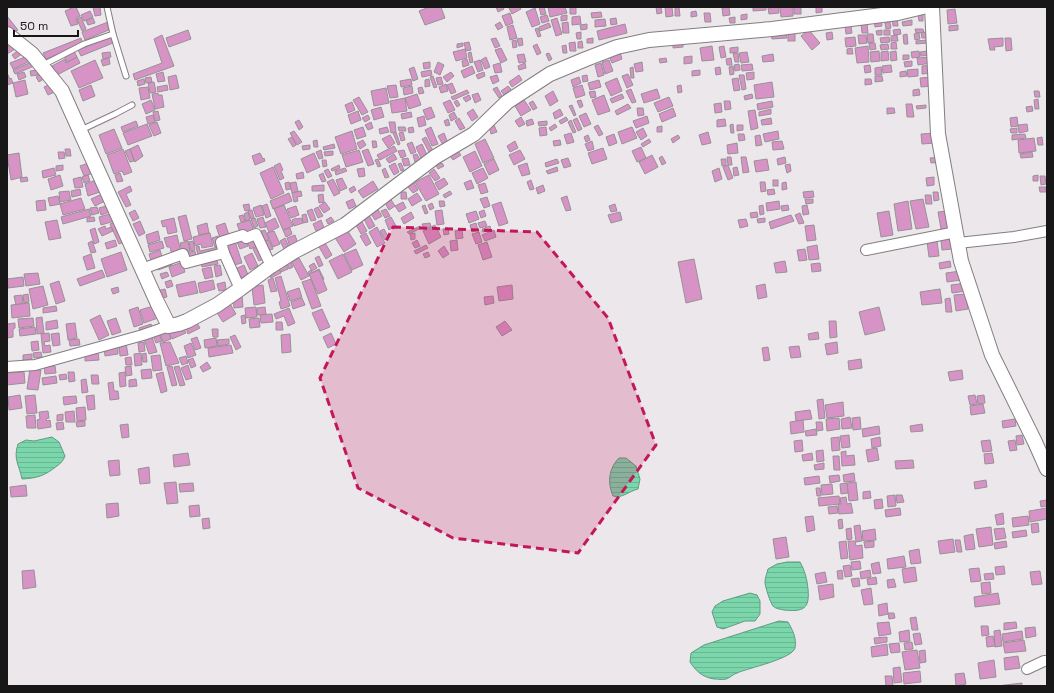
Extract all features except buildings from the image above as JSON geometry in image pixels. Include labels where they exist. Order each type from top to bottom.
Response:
[{"type":"main road","points":[[10,39],[32,54],[62,91],[169,326],[178,324],[217,305],[292,252],[345,225],[435,157],[474,134],[507,102],[550,74],[617,48],[649,40],[772,29],[898,13],[923,7]]},
{"type":"main road","points":[[932,7],[938,134],[961,261],[992,355],[1047,469]]},
{"type":"street","points":[[866,250],[957,237],[1014,237],[1047,231]]},
{"type":"street","points":[[240,290],[224,253],[221,242],[243,235],[246,238],[256,234],[271,266]]},
{"type":"street","points":[[142,269],[183,254],[186,263],[224,253]]},
{"type":"street","points":[[7,367],[35,365],[143,335],[169,326]]},
{"type":"street","points":[[1027,669],[1047,661]]},
{"type":"lane","points":[[107,7],[113,34],[126,76]]},
{"type":"lane","points":[[42,65],[84,44],[113,34]]},
{"type":"lane","points":[[80,130],[132,105]]},
{"type":"highlighted area","points":[[393,227],[537,232],[608,318],[656,445],[578,553],[453,538],[358,488],[320,378]]},
{"type":"shaded area","points":[[52,437],[59,442],[65,456],[63,461],[44,474],[37,477],[22,479],[16,458],[18,444],[26,440],[34,441]]},
{"type":"shaded area","points":[[619,458],[626,458],[636,466],[640,479],[638,489],[616,497],[613,496],[611,491],[610,476],[613,466]]},
{"type":"shaded area","points":[[800,562],[806,575],[808,601],[804,608],[800,610],[784,610],[775,608],[769,598],[765,584],[768,569],[777,564]]},
{"type":"shaded area","points":[[750,593],[757,595],[760,601],[760,614],[755,621],[745,621],[723,629],[717,627],[712,612],[715,606],[723,601]]},
{"type":"shaded area","points":[[779,621],[788,622],[795,637],[795,648],[786,656],[723,679],[714,679],[703,675],[697,671],[690,662],[691,653],[704,645]]}]
